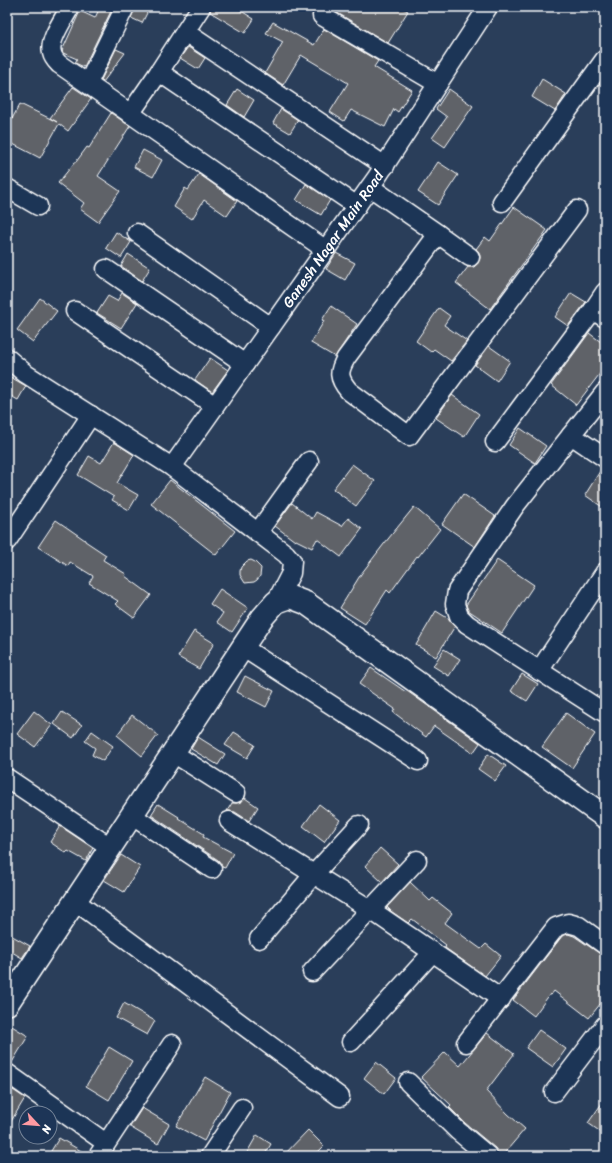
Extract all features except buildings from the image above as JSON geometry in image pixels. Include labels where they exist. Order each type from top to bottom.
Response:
[{"type":"street","points":[[70,7],[52,44],[54,58],[59,64],[326,250]]},
{"type":"street","points":[[88,84],[125,7]]},
{"type":"street","points":[[130,114],[201,7]]},
{"type":"street","name":"Ganesh Nagar Main Road","points":[[172,467],[385,166],[488,7]]},
{"type":"street","points":[[322,16],[438,84]]},
{"type":"street","points":[[185,32],[385,166]]},
{"type":"street","points":[[502,202],[605,59]]},
{"type":"street","points":[[159,72],[357,206]]},
{"type":"street","points":[[370,187],[470,257]]},
{"type":"street","points":[[7,188],[38,206]]},
{"type":"street","points":[[438,234],[341,366],[340,374],[342,383],[349,391],[409,436],[577,210]]},
{"type":"street","points":[[136,233],[271,327]]},
{"type":"street","points":[[106,269],[245,364]]},
{"type":"street","points":[[496,442],[599,314],[605,292]]},
{"type":"street","points":[[75,311],[215,406]]},
{"type":"street","points":[[7,358],[26,374],[172,467],[258,532],[286,554],[292,561],[291,573],[276,602],[262,618],[242,647],[7,1004]]},
{"type":"street","points":[[605,392],[515,506],[457,591],[455,604],[459,616],[467,624],[605,713]]},
{"type":"street","points":[[7,541],[91,415]]},
{"type":"street","points":[[572,435],[605,458]]},
{"type":"street","points":[[258,532],[309,461]]},
{"type":"street","points":[[539,671],[605,572]]},
{"type":"street","points":[[276,602],[290,597],[306,603],[605,817]]},
{"type":"street","points":[[242,647],[418,761]]},
{"type":"street","points":[[173,752],[236,793]]},
{"type":"street","points":[[7,778],[110,847]]},
{"type":"street","points":[[131,815],[212,869]]},
{"type":"street","points":[[229,822],[371,910],[501,999]]},
{"type":"street","points":[[259,939],[314,874],[359,825]]},
{"type":"street","points":[[312,972],[418,860]]},
{"type":"street","points":[[75,900],[340,1097]]},
{"type":"street","points":[[466,1044],[556,927],[568,922],[579,926],[605,945]]},
{"type":"street","points":[[351,1042],[433,952]]},
{"type":"street","points":[[554,1092],[605,1025]]},
{"type":"street","points":[[7,1073],[102,1149],[172,1044]]},
{"type":"street","points":[[408,1082],[458,1131],[488,1156]]},
{"type":"street","points":[[216,1154],[242,1108]]}]
